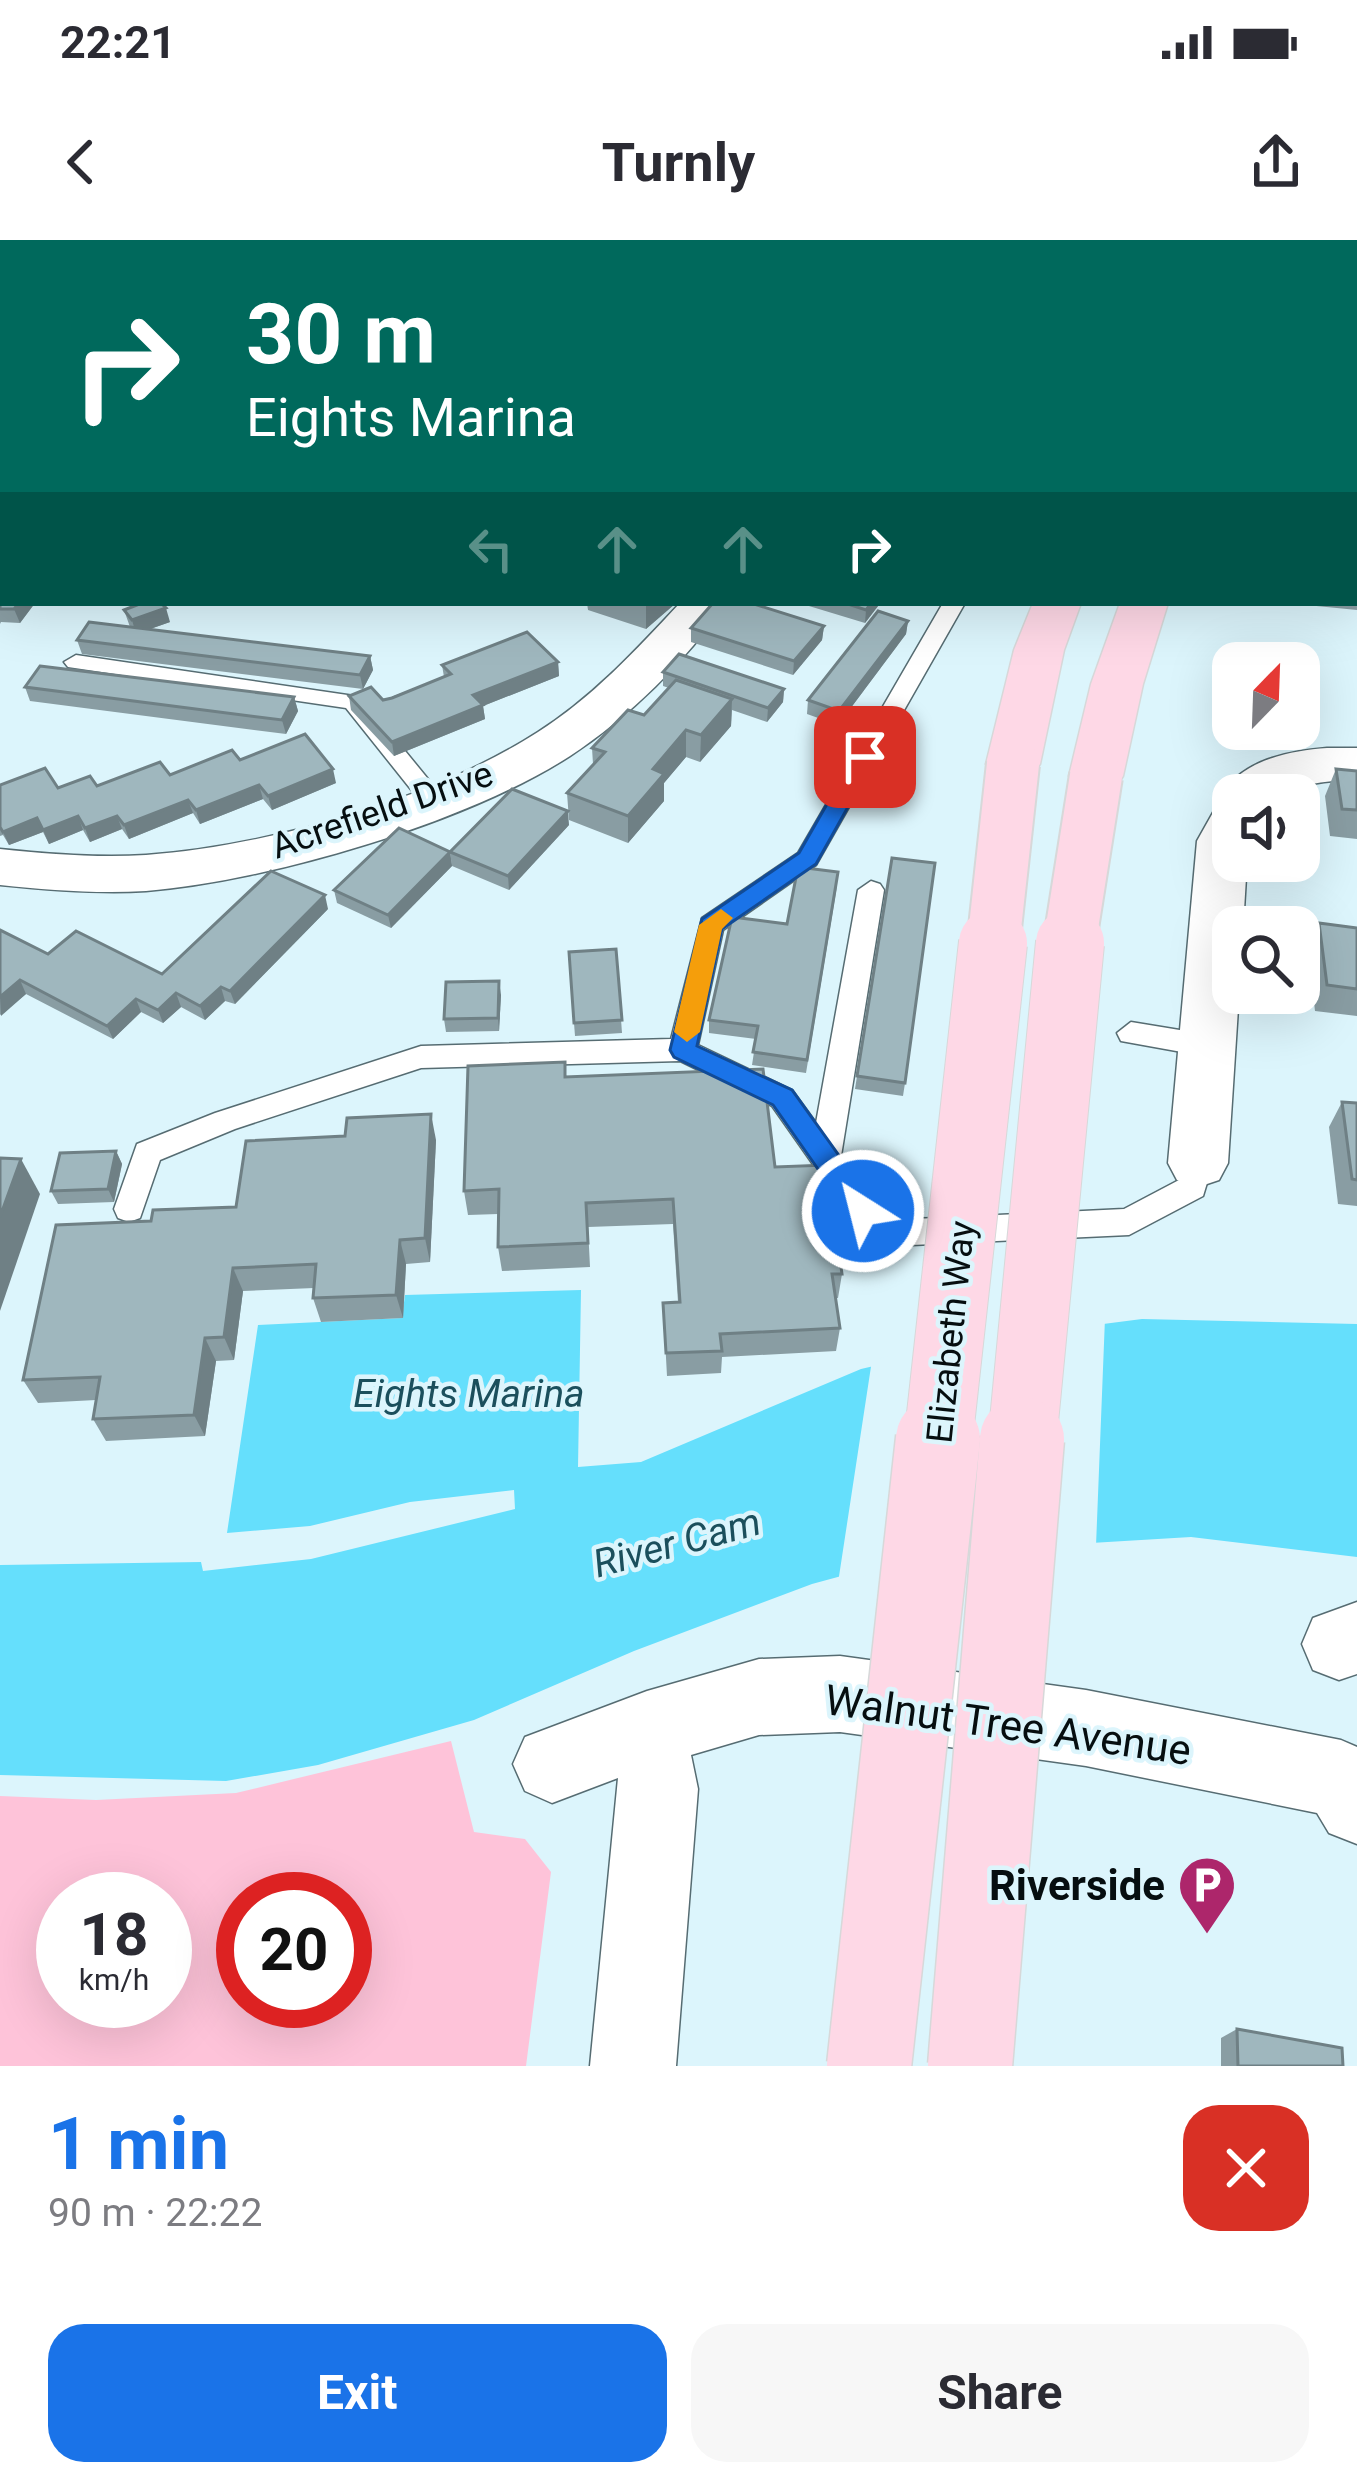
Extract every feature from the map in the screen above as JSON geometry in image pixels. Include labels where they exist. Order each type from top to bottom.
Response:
[{"type":"main road","name":"Elizabeth Way","points":[[869,2066],[1013,764],[1039,650],[1056,606]]},
{"type":"main road","points":[[970,2066],[1064,978],[1096,776],[1117,684],[1143,606]]},
{"type":"street","name":"Acrefield Drive","points":[[0,867],[54,873],[162,871],[261,852],[434,801],[531,758],[622,690],[701,606]]},
{"type":"street","points":[[1279,774],[1325,763],[1357,764]]},
{"type":"street","points":[[1198,1162],[1219,882]]},
{"type":"street","name":"Walnut Tree Avenue","points":[[552,1764],[647,1729],[759,1697],[840,1694],[1086,1728],[1341,1779],[1357,1805]]},
{"type":"street","points":[[633,2066],[659,1789],[647,1729]]},
{"type":"lane","points":[[683,1050],[711,925],[807,859],[952,606]]},
{"type":"lane","points":[[76,662],[352,702],[434,801]]},
{"type":"lane","points":[[825,1159],[871,890]]},
{"type":"lane","points":[[1131,1033],[1204,1046]]},
{"type":"lane","points":[[129,1209],[148,1152],[225,1121],[421,1057],[683,1050],[782,1098],[863,1211],[912,1232],[1129,1222],[1192,1187],[1198,1162]]},
{"type":"shaded area","points":[[451,1741],[474,1832],[525,1839],[551,1872],[526,2066],[0,2066],[0,1796],[96,1800],[236,1793]]},
{"type":"water","points":[[581,1290],[578,1467],[641,1462],[861,1369],[995,1338],[1142,1319],[1357,1324],[1357,1557],[1191,1537],[926,1553],[812,1584],[634,1651],[474,1720],[318,1765],[226,1781],[0,1775],[0,1565],[201,1562],[203,1571],[311,1559],[515,1509],[514,1490],[410,1502],[310,1526],[227,1533],[258,1325],[402,1318],[405,1295]]},
{"type":"pier","points":[[1105,1318],[1096,1546],[927,1559],[838,1583],[872,1360],[994,1332]]},
{"type":"building","points":[[134,606],[166,608],[132,620],[124,610]]},
{"type":"building","points":[[710,606],[761,606],[824,626],[794,661],[691,628]]},
{"type":"building","points":[[878,611],[908,621],[839,711],[808,700]]},
{"type":"building","points":[[89,622],[370,656],[360,675],[77,640]]},
{"type":"building","points":[[527,632],[558,662],[473,695],[483,705],[392,742],[349,696],[371,687],[383,700],[392,698],[451,674],[442,665]]},
{"type":"building","points":[[679,654],[784,689],[768,708],[663,672]]},
{"type":"building","points":[[40,666],[294,697],[282,720],[25,687]]},
{"type":"building","points":[[676,680],[732,699],[701,735],[686,730],[653,769],[664,774],[628,816],[567,793],[605,752],[592,748],[628,710],[644,715]]},
{"type":"building","points":[[305,734],[333,769],[268,796],[259,785],[196,810],[188,800],[124,825],[117,816],[85,828],[78,816],[43,830],[37,818],[3,832],[0,827],[0,785],[45,768],[58,788],[90,776],[97,786],[160,762],[170,775],[232,750],[240,760]]},
{"type":"building","points":[[1336,769],[1357,771],[1357,810],[1342,809]]},
{"type":"building","points":[[512,789],[568,811],[508,876],[450,852]]},
{"type":"building","points":[[399,828],[450,852],[388,915],[334,890]]},
{"type":"building","points":[[892,858],[935,863],[905,1083],[857,1076]]},
{"type":"building","points":[[798,867],[838,872],[807,1060],[753,1052],[758,1026],[709,1020],[732,917],[787,924]]},
{"type":"building","points":[[271,871],[325,895],[230,991],[221,987],[200,1006],[176,993],[158,1010],[136,999],[107,1026],[20,980],[0,997],[0,930],[48,954],[76,931],[162,974]]},
{"type":"building","points":[[1320,923],[1357,928],[1357,989],[1327,985]]},
{"type":"building","points":[[616,949],[622,1020],[574,1023],[569,952]]},
{"type":"building","points":[[499,981],[498,1018],[444,1019],[446,982]]},
{"type":"building","points":[[565,1062],[565,1077],[763,1069],[775,1167],[827,1165],[842,1274],[832,1274],[840,1328],[720,1334],[722,1351],[666,1353],[663,1303],[680,1302],[673,1199],[586,1203],[588,1243],[498,1247],[499,1189],[464,1191],[468,1066]]},
{"type":"building","points":[[1342,1102],[1357,1103],[1357,1180],[1352,1179]]},
{"type":"building","points":[[431,1114],[425,1238],[400,1240],[396,1295],[313,1298],[316,1264],[233,1268],[224,1337],[205,1338],[194,1415],[93,1419],[100,1377],[23,1380],[56,1225],[151,1221],[153,1210],[236,1207],[246,1141],[345,1136],[347,1118]]},
{"type":"building","points":[[116,1151],[108,1189],[51,1191],[60,1153]]},
{"type":"building","points":[[0,1158],[21,1159],[0,1217]]},
{"type":"building","points":[[1237,2029],[1342,2048],[1343,2066],[1238,2066]]},
{"type":"slow traffic","points":[[687,1032],[711,925],[721,918]]},
{"type":"place","name":"Riverside","points":[[1207,1936]]},
{"type":"route","points":[[863,1211],[782,1098],[683,1050],[711,925],[807,859],[865,757]]},
{"type":"water label","name":"Eights Marina","points":[[469,1394]]},
{"type":"water label","name":"River Cam","points":[[677,1543]]}]
